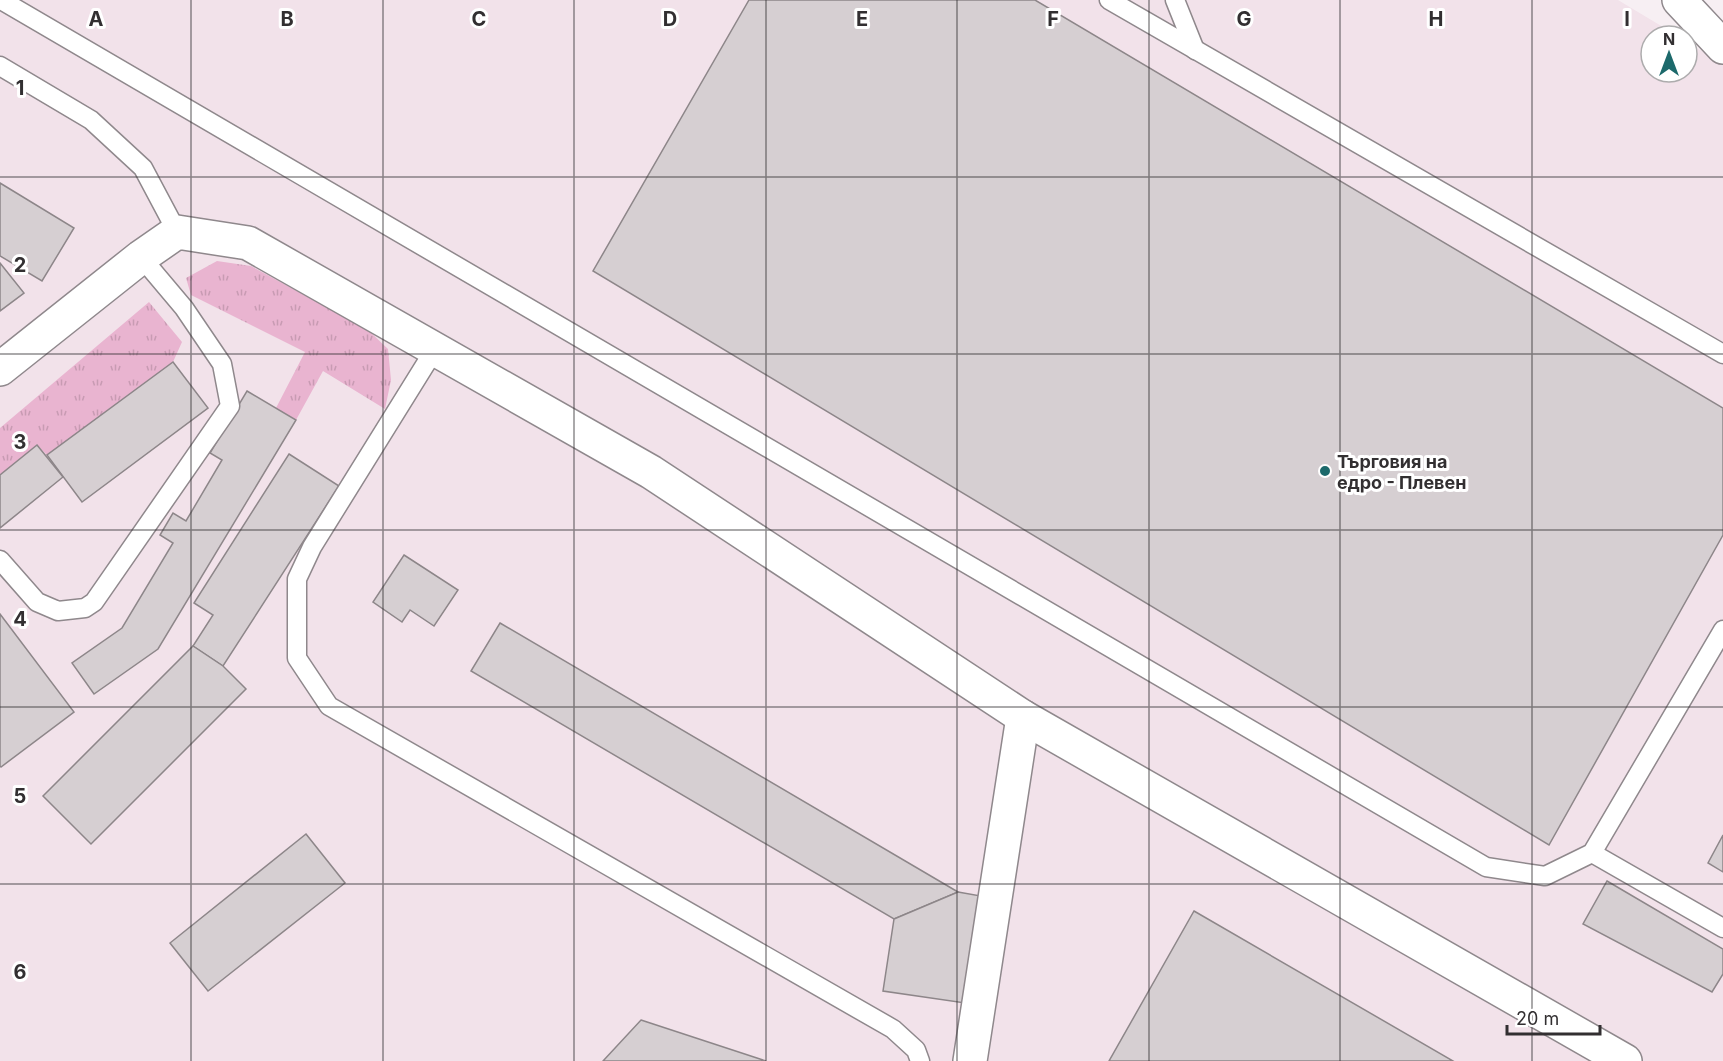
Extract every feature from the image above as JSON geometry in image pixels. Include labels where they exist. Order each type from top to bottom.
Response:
[{"type":"street","points":[[1679,0],[1723,47]]},
{"type":"street","points":[[0,369],[141,257],[177,232],[248,243],[651,472],[1023,717],[1625,1061]]},
{"type":"street","points":[[970,1061],[1023,717]]},
{"type":"lane","points":[[1,0],[1486,867],[1545,876],[1592,853],[1723,630]]},
{"type":"lane","points":[[1109,0],[1723,354]]},
{"type":"lane","points":[[1175,0],[1195,50]]},
{"type":"lane","points":[[0,66],[91,120],[143,168],[177,232]]},
{"type":"lane","points":[[0,560],[37,602],[58,611],[85,608],[94,602],[230,406],[222,364],[184,308],[141,257]]},
{"type":"lane","points":[[435,350],[312,547],[297,579],[297,658],[303,668],[329,706],[893,1029],[915,1050],[920,1061]]},
{"type":"lane","points":[[1592,853],[1723,928]]},
{"type":"shaded area","points":[[0,0],[1618,0],[1658,24],[1639,24],[1639,84],[1699,84],[1699,49],[1723,64],[1723,1061],[0,1061]]},
{"type":"green space","points":[[217,261],[251,266],[367,329],[388,349],[391,380],[385,409],[323,371],[296,420],[276,408],[305,352],[191,295],[186,278]]},
{"type":"green space","points":[[149,302],[182,342],[173,362],[47,455],[37,445],[0,475],[0,428]]},
{"type":"building","name":"Търговия на едро - Плевен","points":[[749,0],[1035,0],[1723,408],[1723,535],[1549,845],[593,271]]},
{"type":"building","points":[[0,183],[74,228],[42,281],[0,256]]},
{"type":"building","points":[[0,263],[24,293],[0,311]]},
{"type":"building","points":[[173,362],[208,408],[82,502],[47,455]]},
{"type":"building","points":[[247,391],[296,420],[158,649],[94,694],[72,663],[122,628],[173,543],[160,535],[173,513],[186,521],[222,460],[210,453]]},
{"type":"building","points":[[37,445],[63,477],[0,528],[0,475]]},
{"type":"building","points":[[289,454],[339,486],[223,666],[193,646],[213,615],[194,603]]},
{"type":"building","points":[[404,555],[458,590],[434,626],[410,610],[402,622],[373,602]]},
{"type":"building","points":[[0,614],[74,712],[1,767],[0,766]]},
{"type":"building","points":[[500,623],[958,892],[894,919],[471,671]]},
{"type":"building","points":[[193,646],[223,666],[246,689],[91,844],[43,796]]},
{"type":"building","points":[[306,834],[345,883],[208,991],[170,943]]},
{"type":"building","points":[[1723,835],[1723,872],[1708,863]]},
{"type":"building","points":[[1607,881],[1723,949],[1723,974],[1712,992],[1583,924]]},
{"type":"building","points":[[958,892],[981,896],[965,1003],[883,991],[894,919]]},
{"type":"building","points":[[1194,911],[1453,1061],[1109,1061]]},
{"type":"building","points":[[641,1020],[766,1061],[603,1061]]},
{"type":"place","name":"Търговия на едро - Плевен","points":[[1325,471]]}]
